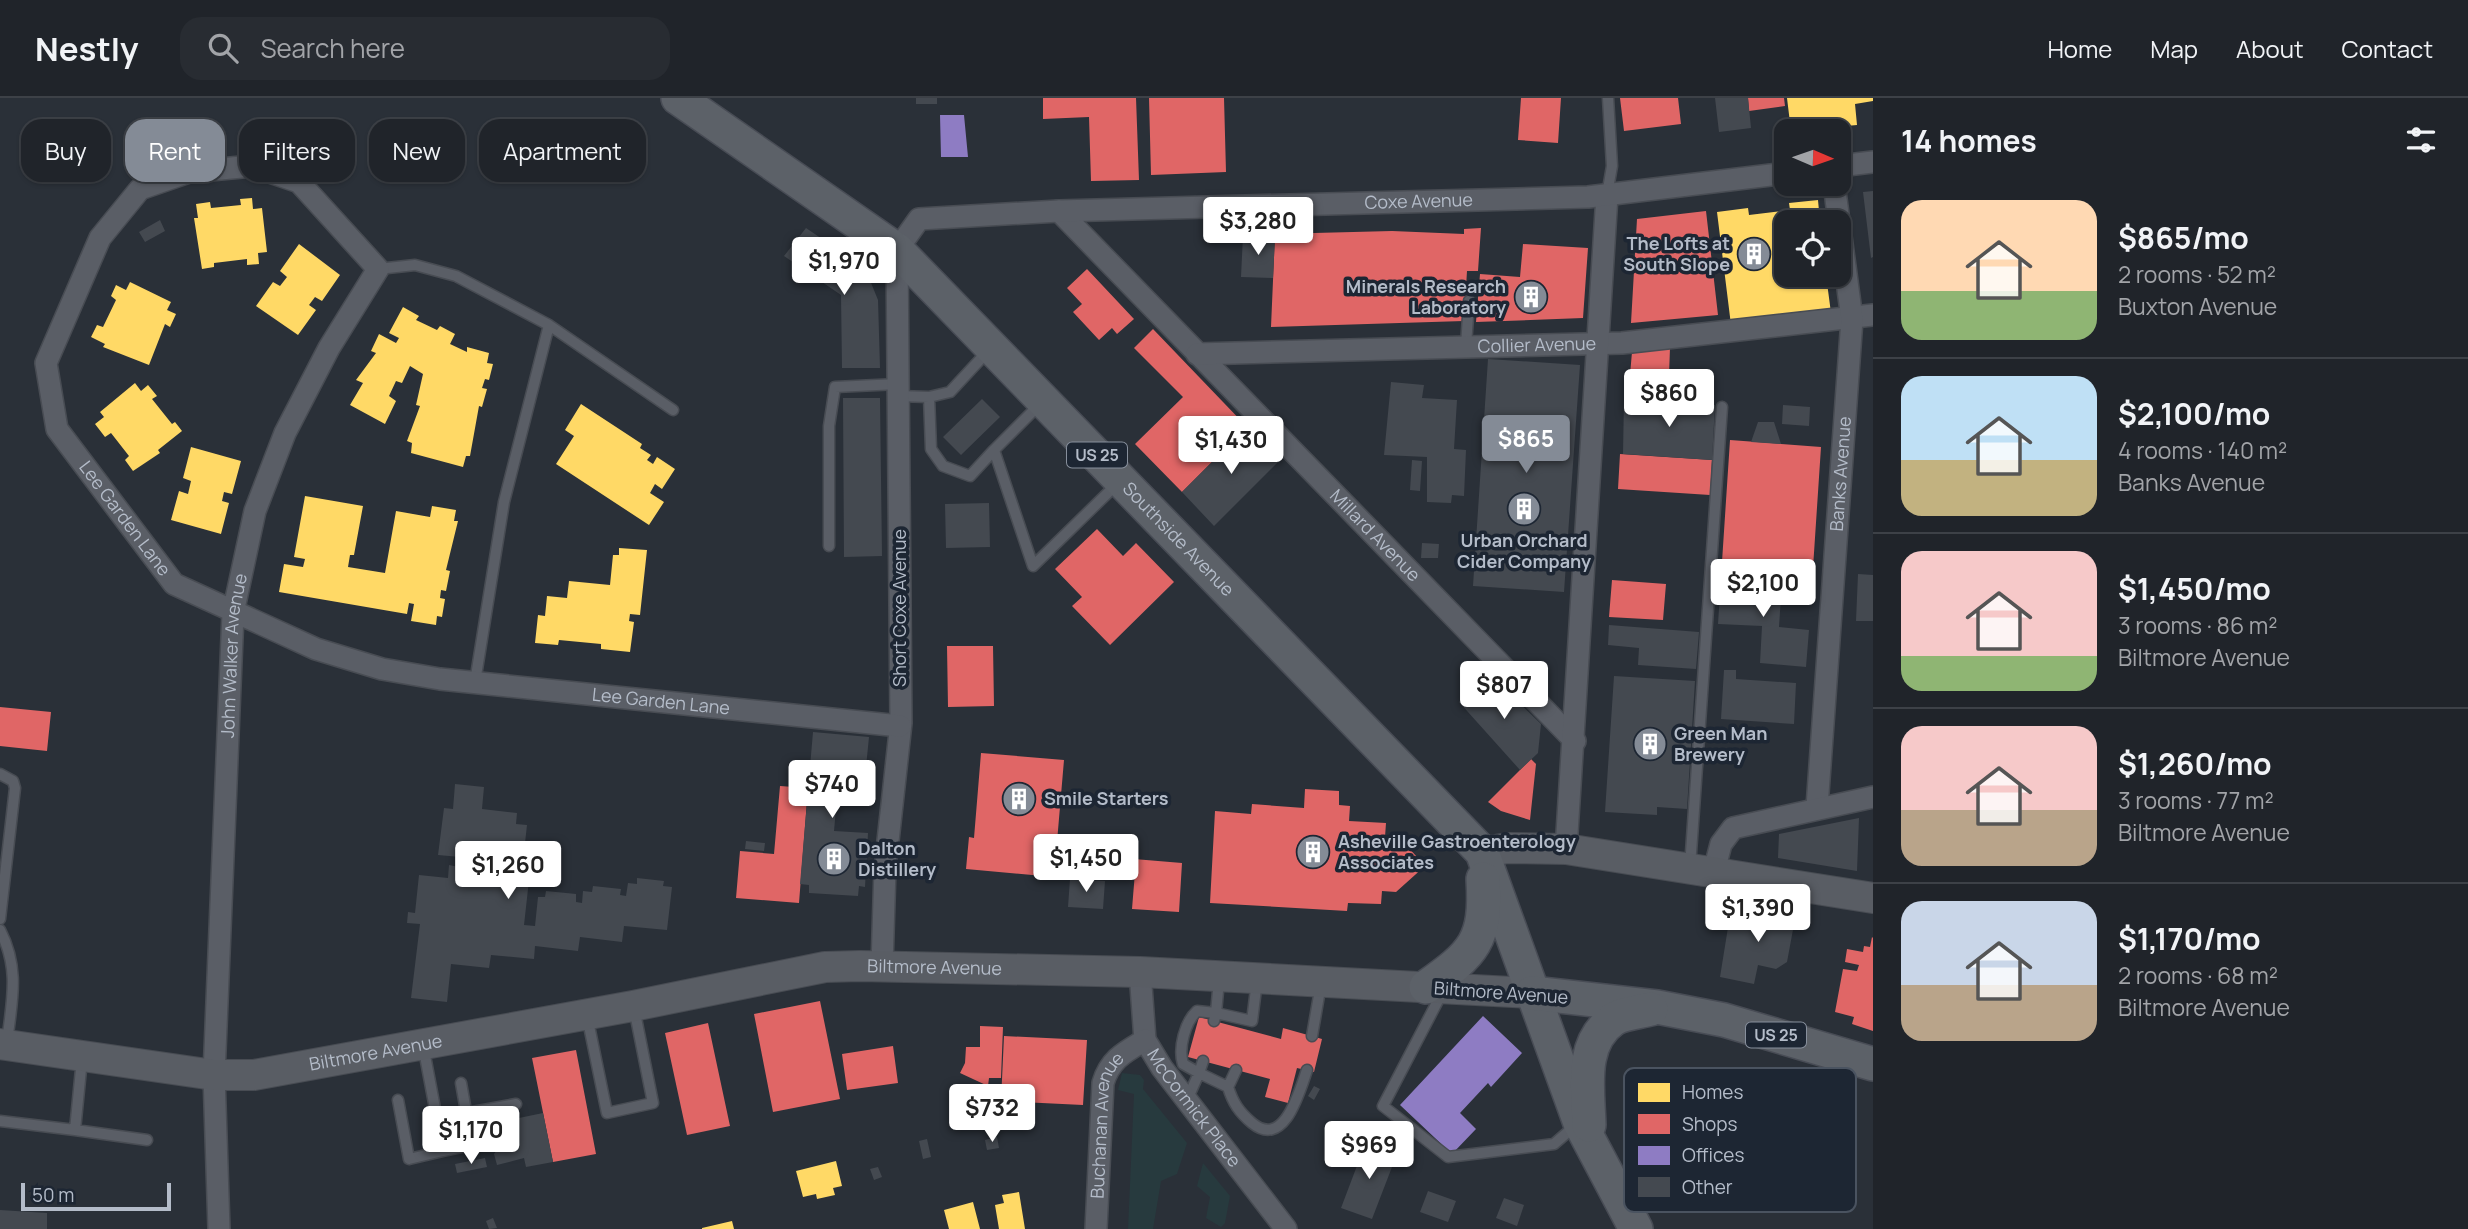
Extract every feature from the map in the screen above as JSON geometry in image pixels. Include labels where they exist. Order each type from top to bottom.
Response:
[{"type":"main road","name":"Southside Avenue","points":[[678,98],[897,250],[1482,852],[1584,1134],[1624,1207]]},
{"type":"main road","points":[[1435,988],[1465,959],[1477,940],[1485,900],[1482,852],[1508,848],[1566,849],[1873,898]]},
{"type":"main road","name":"Biltmore Avenue","points":[[4,1045],[215,1075],[267,1073],[633,1006],[825,967],[882,966],[1140,972],[1532,993],[1657,1007],[1724,1020],[1873,1064]]},
{"type":"main road","points":[[1584,1134],[1591,1048],[1615,1019],[1657,1007]]},
{"type":"main road","name":"Southside Avenue","points":[[1627,1212],[1636,1229]]},
{"type":"street","points":[[1852,164],[1873,162]]},
{"type":"street","name":"Lee Garden Lane","points":[[378,269],[299,182],[252,166],[189,172],[140,189],[100,238],[46,363],[57,429],[174,584],[316,649],[382,669],[475,682],[900,726]]},
{"type":"street","name":"Coxe Avenue","points":[[897,250],[919,219],[1059,211],[1491,201],[1607,195],[1774,175]]},
{"type":"street","points":[[1566,849],[1575,741],[1607,195]]},
{"type":"street","name":"Banks Avenue","points":[[1817,807],[1863,317],[1837,196]]},
{"type":"street","name":"Millard Avenue","points":[[1059,211],[1575,741]]},
{"type":"street","name":"Short Coxe Avenue","points":[[882,966],[885,868],[900,726],[897,250]]},
{"type":"street","name":"John Walker Avenue","points":[[219,1229],[215,1075],[233,612],[256,511],[285,433],[329,348],[378,269]]},
{"type":"street","name":"Collier Avenue","points":[[1197,354],[1622,343],[1863,317]]},
{"type":"street","points":[[1702,869],[1732,828],[1817,807],[1873,797]]},
{"type":"street","name":"McCormick Place","points":[[1140,972],[1145,1040],[1283,1229]]},
{"type":"street","name":"Buchanan Avenue","points":[[1096,1229],[1103,1083],[1107,1069],[1116,1057],[1145,1040]]},
{"type":"lane","points":[[1607,195],[1612,166],[1608,98]]},
{"type":"lane","points":[[378,269],[415,265],[456,276],[549,325],[673,410]]},
{"type":"lane","points":[[1466,346],[1469,301]]},
{"type":"lane","points":[[475,682],[504,502],[549,325]]},
{"type":"lane","points":[[829,547],[830,426],[835,387],[898,390],[929,397],[950,392],[992,347]]},
{"type":"lane","points":[[929,397],[931,449],[943,466],[970,476],[1044,400]]},
{"type":"lane","points":[[1702,869],[1722,407]]},
{"type":"lane","points":[[994,450],[1033,566],[1121,480]]},
{"type":"lane","points":[[0,774],[13,781],[15,788],[0,919]]},
{"type":"lane","points":[[0,930],[13,960],[6,1003],[4,1045]]},
{"type":"lane","points":[[1215,1017],[1219,977]]},
{"type":"lane","points":[[1257,979],[1250,1026],[1197,1010],[1189,1019],[1180,1055],[1183,1064],[1201,1067],[1228,1087],[1241,1114],[1259,1128],[1270,1130],[1284,1123],[1295,1104],[1307,1070]]},
{"type":"lane","points":[[1312,1036],[1322,982]]},
{"type":"lane","points":[[1435,988],[1383,1106],[1448,1157],[1554,1144],[1584,1134]]},
{"type":"lane","points":[[586,1014],[607,1113],[653,1103],[633,1006]]},
{"type":"lane","points":[[423,1045],[443,1151]]},
{"type":"lane","points":[[75,1130],[82,1056]]},
{"type":"lane","points":[[1187,1100],[1201,1067]]},
{"type":"lane","points":[[1228,1087],[1236,1070]]},
{"type":"lane","points":[[398,1100],[410,1159],[472,1145],[461,1083]]},
{"type":"lane","points":[[467,1113],[516,1104]]},
{"type":"lane","points":[[0,1121],[147,1140]]},
{"type":"green space","points":[[1122,1073],[1140,1075],[1144,1080],[1143,1089],[1187,1143],[1177,1174],[1161,1181],[1153,1229],[1128,1229],[1134,1094],[1118,1090]]},
{"type":"green space","points":[[1203,1163],[1230,1196],[1225,1223],[1221,1227],[1206,1218],[1210,1197],[1197,1186]]},
{"type":"building: Homes","points":[[1787,98],[1873,98],[1873,101],[1855,104],[1857,125],[1852,125],[1852,119],[1790,119]]},
{"type":"building: Homes","points":[[252,198],[253,209],[262,208],[267,252],[258,253],[259,264],[247,265],[247,259],[214,263],[214,267],[202,269],[194,218],[198,218],[196,204],[210,202],[211,208],[241,205],[240,199]]},
{"type":"building: Homes","name":"The Lofts at South Slope","points":[[1818,200],[1819,210],[1790,210],[1789,203]]},
{"type":"building: Homes","name":"The Lofts at South Slope","points":[[1748,208],[1749,215],[1774,212],[1774,287],[1828,287],[1831,313],[1731,325],[1717,212]]},
{"type":"building: Homes","points":[[299,244],[340,275],[322,301],[315,297],[309,305],[316,310],[298,335],[256,306],[273,282],[280,286],[287,277],[280,271]]},
{"type":"building: Homes","points":[[130,282],[171,302],[167,310],[176,314],[170,327],[165,324],[149,365],[103,347],[105,344],[91,337],[97,325],[103,327],[116,300],[111,296],[116,285],[126,290]]},
{"type":"building: Homes","points":[[403,307],[419,316],[416,320],[437,330],[440,326],[455,334],[450,344],[467,352],[467,347],[489,353],[487,363],[493,364],[489,380],[485,379],[482,388],[487,389],[482,407],[479,406],[470,456],[466,456],[463,467],[411,453],[412,443],[407,441],[420,406],[416,405],[423,374],[410,366],[402,383],[396,381],[389,396],[396,401],[385,424],[350,405],[363,383],[356,380],[376,353],[371,351],[379,334],[396,343],[399,338],[389,333]]},
{"type":"building: Homes","points":[[135,383],[141,391],[148,385],[157,396],[152,399],[172,424],[175,422],[182,431],[158,450],[160,453],[133,471],[125,460],[129,456],[111,433],[105,437],[95,424],[104,417],[100,412]]},
{"type":"building: Homes","points":[[581,404],[642,444],[640,448],[651,455],[647,460],[653,464],[657,457],[675,469],[662,489],[655,484],[650,493],[664,502],[649,525],[556,464],[574,436],[565,430]]},
{"type":"building: Homes","points":[[191,447],[241,461],[232,494],[224,492],[222,501],[229,503],[221,534],[171,520],[179,491],[188,494],[191,481],[183,478]]},
{"type":"building: Homes","points":[[305,496],[363,506],[354,555],[350,555],[348,567],[385,573],[396,511],[430,517],[432,506],[456,510],[454,521],[458,521],[446,570],[450,571],[446,591],[441,590],[440,598],[445,599],[442,617],[437,616],[436,625],[411,621],[414,604],[409,603],[407,614],[279,592],[284,564],[303,567],[305,559],[294,557]]},
{"type":"building: Homes","points":[[619,548],[647,550],[640,615],[630,614],[629,621],[634,622],[630,652],[601,649],[601,644],[559,640],[558,645],[535,643],[538,615],[545,616],[547,596],[567,598],[569,581],[610,585],[613,555],[619,555]]},
{"type":"building: Homes","points":[[836,1161],[842,1186],[833,1188],[835,1195],[817,1199],[816,1194],[803,1197],[796,1171]]},
{"type":"building: Homes","points":[[1019,1192],[1025,1229],[999,1229],[995,1205],[1004,1203],[1002,1195]]},
{"type":"building: Homes","points":[[973,1202],[980,1229],[949,1229],[944,1210]]},
{"type":"building: Homes","points":[[732,1221],[734,1229],[702,1229],[702,1228]]},
{"type":"building: Shops","points":[[1043,98],[1136,98],[1139,180],[1091,181],[1089,117],[1043,119]]},
{"type":"building: Shops","points":[[1149,98],[1224,98],[1226,172],[1151,175]]},
{"type":"building: Shops","points":[[1521,98],[1561,98],[1558,143],[1518,140]]},
{"type":"building: Shops","points":[[1620,98],[1678,98],[1681,124],[1624,131]]},
{"type":"building: Shops","points":[[1748,98],[1784,98],[1785,106],[1749,111]]},
{"type":"building: Shops","points":[[1706,211],[1718,315],[1631,323],[1637,219]]},
{"type":"building: Shops","points":[[1481,228],[1478,271],[1467,271],[1464,321],[1271,327],[1275,234],[1392,231],[1464,234],[1464,229]]},
{"type":"building: Shops","name":"Minerals Research Laboratory","points":[[1523,244],[1588,248],[1583,318],[1476,322],[1480,274],[1520,277]]},
{"type":"building: Shops","points":[[1087,269],[1134,319],[1117,334],[1112,328],[1099,340],[1073,312],[1082,304],[1067,288]]},
{"type":"building: Shops","points":[[1153,329],[1247,427],[1182,492],[1135,444],[1183,397],[1134,348]]},
{"type":"building: Shops","points":[[1670,348],[1669,375],[1630,375],[1632,352]]},
{"type":"building: Shops","points":[[1730,440],[1821,447],[1812,583],[1721,577]]},
{"type":"building: Shops","points":[[1620,454],[1712,460],[1710,495],[1618,489]]},
{"type":"building: Shops","points":[[1097,529],[1123,556],[1136,543],[1174,582],[1110,645],[1072,606],[1082,597],[1055,569]]},
{"type":"building: Shops","points":[[1612,580],[1666,584],[1663,620],[1609,617]]},
{"type":"building: Shops","points":[[947,646],[993,646],[994,706],[948,707]]},
{"type":"building: Shops","points":[[0,707],[51,712],[47,751],[0,746]]},
{"type":"building: Shops","name":"Smile Starters","points":[[981,753],[1064,760],[1054,877],[966,869],[969,837],[974,838]]},
{"type":"building: Shops","points":[[1531,759],[1536,764],[1530,820],[1501,811],[1488,802]]},
{"type":"building: Shops","points":[[780,786],[808,788],[799,903],[736,898],[740,851],[774,854]]},
{"type":"building: Shops","name":"Asheville Gastroenterology Associates","points":[[1305,789],[1339,791],[1339,805],[1350,806],[1349,821],[1386,823],[1385,837],[1399,837],[1425,866],[1396,892],[1382,891],[1381,904],[1348,903],[1347,911],[1210,903],[1215,811],[1251,814],[1252,804],[1304,808]]},
{"type":"building: Shops","points":[[1122,858],[1182,863],[1179,912],[1132,909],[1135,872],[1121,871]]},
{"type":"building: Shops","points":[[1872,937],[1873,1031],[1852,1024],[1854,1017],[1835,1012],[1843,969],[1857,971],[1859,965],[1845,962],[1847,949],[1863,952],[1864,946],[1870,947]]},
{"type":"building: Shops","points":[[820,1001],[840,1099],[773,1112],[754,1014]]},
{"type":"building: Shops","points":[[1199,1017],[1281,1039],[1283,1028],[1322,1039],[1314,1072],[1297,1068],[1288,1103],[1265,1097],[1270,1079],[1188,1057]]},
{"type":"building: Shops","points":[[708,1023],[730,1126],[687,1135],[665,1033]]},
{"type":"building: Shops","points":[[980,1026],[1003,1027],[1001,1078],[989,1078],[988,1086],[960,1073],[965,1063],[966,1047],[980,1047]]},
{"type":"building: Shops","points":[[1004,1036],[1087,1040],[1083,1105],[1001,1101]]},
{"type":"building: Shops","points":[[893,1046],[898,1083],[847,1090],[842,1054]]},
{"type":"building: Shops","points":[[576,1050],[596,1154],[553,1162],[532,1058]]},
{"type":"building: Offices","points":[[940,115],[964,115],[968,157],[941,157]]},
{"type":"building: Offices","points":[[1483,1016],[1522,1053],[1491,1087],[1488,1083],[1460,1113],[1476,1129],[1452,1154],[1400,1105]]},
{"type":"building: Other","points":[[916,98],[937,98],[937,104],[916,104]]},
{"type":"building: Other","points":[[1715,98],[1748,98],[1751,128],[1719,132]]},
{"type":"building: Other","points":[[1873,191],[1873,257],[1871,258],[1863,192]]},
{"type":"building: Other","points":[[160,220],[165,231],[145,242],[139,232]]},
{"type":"building: Other","points":[[806,228],[865,268],[878,300],[880,368],[842,368],[841,295],[784,256]]},
{"type":"building: Other","points":[[1243,235],[1275,237],[1273,278],[1241,277]]},
{"type":"building: Other","name":"Urban Orchard Cider Company","points":[[1488,359],[1580,365],[1564,592],[1473,586]]},
{"type":"building: Other","points":[[1391,382],[1424,385],[1422,398],[1457,400],[1454,449],[1466,450],[1464,496],[1452,495],[1451,503],[1427,502],[1427,457],[1384,455]]},
{"type":"building: Other","points":[[843,398],[880,398],[882,556],[844,557]]},
{"type":"building: Other","points":[[982,399],[1000,417],[961,455],[943,437]]},
{"type":"building: Other","points":[[1624,399],[1715,405],[1712,460],[1623,454]]},
{"type":"building: Other","points":[[1783,405],[1810,407],[1809,426],[1782,424]]},
{"type":"building: Other","points":[[1758,422],[1774,422],[1781,444],[1751,442]]},
{"type":"building: Other","points":[[1247,427],[1279,461],[1214,526],[1182,492]]},
{"type":"building: Other","points":[[1412,460],[1422,461],[1420,491],[1410,490]]},
{"type":"building: Other","points":[[989,503],[990,547],[946,548],[945,504]]},
{"type":"building: Other","points":[[1422,543],[1439,544],[1438,558],[1421,558]]},
{"type":"building: Other","points":[[1858,574],[1873,575],[1873,621],[1856,621]]},
{"type":"building: Other","points":[[1721,577],[1782,581],[1779,627],[1809,630],[1806,667],[1760,663],[1762,626],[1718,624]]},
{"type":"building: Other","points":[[1609,625],[1699,632],[1696,669],[1638,665],[1639,648],[1608,645]]},
{"type":"building: Other","points":[[1724,670],[1736,670],[1736,679],[1796,683],[1794,724],[1721,719]]},
{"type":"building: Other","points":[[1486,675],[1503,691],[1505,689],[1541,724],[1538,753],[1520,770],[1459,702]]},
{"type":"building: Other","name":"Green Man Brewery","points":[[1614,676],[1695,681],[1687,809],[1657,807],[1657,815],[1605,812]]},
{"type":"building: Other","points":[[813,732],[869,737],[866,767],[840,765],[834,831],[868,833],[865,887],[859,886],[858,896],[809,893],[809,885],[800,884]]},
{"type":"building: Other","points":[[852,782],[870,785],[869,793],[851,791]]},
{"type":"building: Other","points":[[455,784],[484,787],[482,809],[517,813],[516,824],[527,825],[524,852],[532,853],[524,925],[535,926],[538,897],[545,897],[546,891],[576,894],[576,902],[582,903],[583,891],[592,892],[593,886],[621,889],[620,895],[626,896],[628,883],[637,884],[637,878],[664,881],[663,886],[672,887],[667,930],[624,926],[622,942],[580,937],[578,951],[535,946],[534,959],[491,955],[489,968],[451,964],[447,1002],[411,998],[420,924],[407,923],[408,912],[415,913],[419,875],[448,878],[449,865],[459,867],[460,857],[438,855],[444,808],[453,809]]},
{"type":"building: Other","points":[[1859,818],[1857,871],[1778,858],[1779,834]]},
{"type":"building: Other","points":[[746,841],[765,843],[764,851],[745,849]]},
{"type":"building: Other","points":[[1070,879],[1105,881],[1103,909],[1068,907]]},
{"type":"building: Other","points":[[1771,903],[1797,908],[1787,962],[1776,969],[1758,965],[1754,984],[1720,977],[1730,915],[1767,921]]},
{"type":"building: Other","points":[[1314,1086],[1320,1089],[1314,1100],[1308,1096]]},
{"type":"building: Other","points":[[543,1113],[553,1162],[526,1167],[524,1158],[497,1165],[494,1154],[519,1118]]},
{"type":"building: Other","points":[[997,1137],[999,1148],[987,1150],[985,1140]]},
{"type":"building: Other","points":[[927,1139],[931,1157],[923,1159],[919,1141]]},
{"type":"building: Other","points":[[1366,1142],[1397,1154],[1372,1219],[1341,1208]]},
{"type":"building: Other","points":[[485,1158],[487,1167],[457,1173],[455,1164]]},
{"type":"building: Other","points":[[878,1167],[882,1177],[874,1180],[870,1169]]},
{"type":"building: Other","points":[[1428,1191],[1456,1201],[1448,1222],[1420,1212]]},
{"type":"building: Other","points":[[1504,1198],[1524,1205],[1517,1226],[1496,1218]]},
{"type":"building: Other","points":[[0,1210],[47,1213],[47,1229],[0,1229]]},
{"type":"building: Other","points":[[493,1218],[497,1228],[489,1229],[486,1221]]},
{"type":"place","name":"The Lofts at South Slope","points":[[1754,254]]},
{"type":"place","name":"Minerals Research Laboratory","points":[[1531,297]]},
{"type":"place","name":"Urban Orchard Cider Company","points":[[1524,509]]},
{"type":"place","name":"Green Man Brewery","points":[[1650,744]]},
{"type":"place","name":"Smile Starters","points":[[1019,799]]},
{"type":"place","name":"Asheville Gastroenterology Associates","points":[[1313,852]]},
{"type":"place","name":"Dalton Distillery","points":[[834,859]]}]
